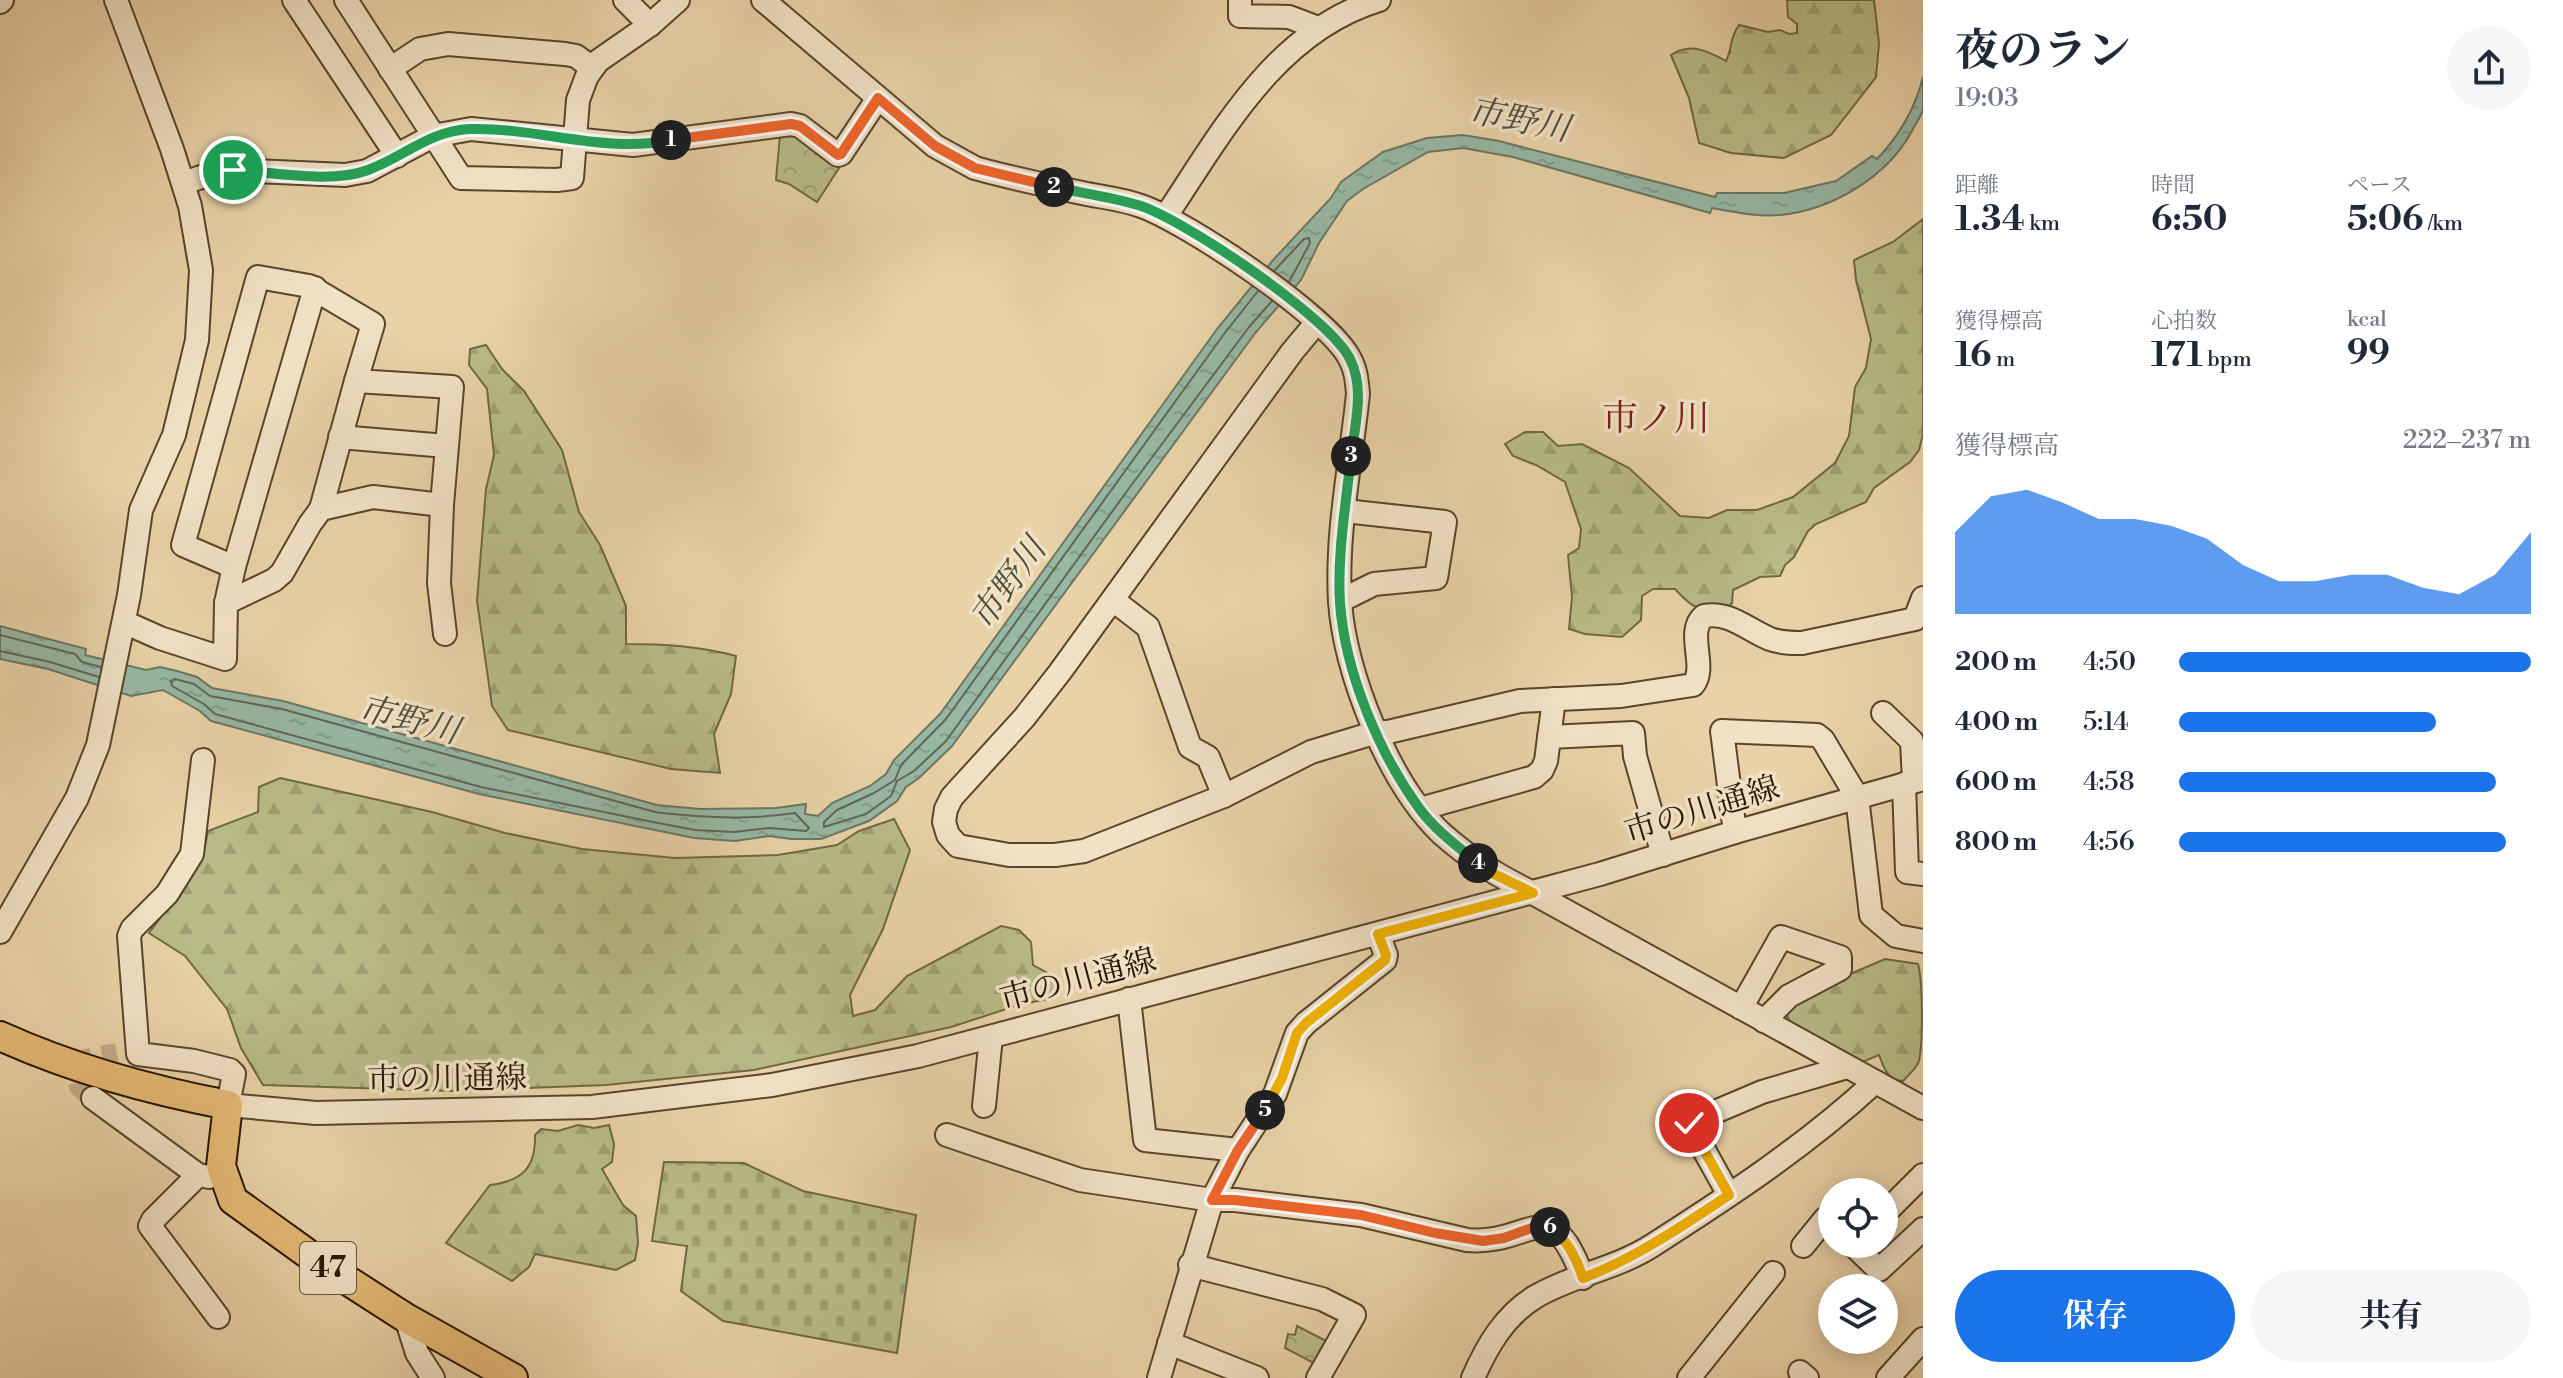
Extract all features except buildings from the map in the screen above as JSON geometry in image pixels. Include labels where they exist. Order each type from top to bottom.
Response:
[{"type":"main road","points":[[0,1036],[127,1083],[228,1105],[221,1166],[210,1176]]},
{"type":"main road","name":"47","points":[[210,1176],[243,1209],[406,1318],[513,1378]]},
{"type":"street","points":[[0,932],[77,798],[98,745],[122,629],[141,510],[149,485],[174,435],[197,340],[201,270],[184,183],[116,0]]},
{"type":"street","points":[[294,0],[397,156]]},
{"type":"street","points":[[346,0],[464,179],[569,180],[572,178],[581,87],[592,68],[678,0]]},
{"type":"street","points":[[625,0],[650,25]]},
{"type":"street","points":[[763,0],[935,146],[975,168],[1139,205],[1166,216],[1235,259],[1338,342],[1350,358],[1357,376],[1358,394],[1340,561],[1340,601],[1349,660],[1377,732],[1420,809],[1441,832],[1488,871],[1923,1108]]},
{"type":"street","points":[[1240,0],[1240,16],[1289,17],[1318,28]]},
{"type":"street","points":[[1166,216],[1276,62],[1318,28],[1344,12],[1379,0]]},
{"type":"street","points":[[390,69],[420,49],[448,44],[565,54],[576,56],[592,68]]},
{"type":"street","points":[[184,183],[233,170],[345,175],[367,171],[433,136],[471,129],[652,144],[690,136],[791,124],[800,126],[838,155],[878,98]]},
{"type":"street","points":[[226,603],[282,573],[321,509],[373,324],[315,288],[258,277],[183,545],[234,567]]},
{"type":"street","points":[[122,629],[225,659],[226,603],[234,567],[315,288]]},
{"type":"street","points":[[1317,322],[1024,718],[952,797],[944,822],[948,835],[958,846],[1009,855],[1055,855],[1084,851],[1224,796],[1311,752],[1377,732],[1520,701],[1621,696],[1693,685],[1699,677],[1697,626],[1704,616],[1728,617],[1770,639],[1802,643],[1915,619],[1923,598]]},
{"type":"street","points":[[356,381],[452,387],[439,583],[445,634]]},
{"type":"street","points":[[340,437],[446,446]]},
{"type":"street","points":[[321,509],[373,497],[442,505]]},
{"type":"street","points":[[1340,601],[1374,584],[1436,578],[1445,522],[1345,511]]},
{"type":"street","points":[[1113,600],[1148,627],[1190,747],[1208,757],[1224,796]]},
{"type":"street","points":[[1420,809],[1534,777],[1546,761],[1554,699]]},
{"type":"street","points":[[1883,713],[1912,741],[1914,782],[1907,872],[1923,874]]},
{"type":"street","points":[[1735,832],[1722,731],[1817,735],[1857,797],[1871,915],[1896,936],[1923,941]]},
{"type":"street","points":[[1549,737],[1633,733],[1635,756],[1663,855]]},
{"type":"street","points":[[203,760],[192,854],[167,894],[132,929],[129,936],[128,1054],[194,1061],[230,1070],[234,1074],[228,1105]]},
{"type":"street","name":"市の川通線","points":[[228,1105],[316,1113],[592,1107],[772,1085],[918,1056],[991,1037],[1533,893],[1914,782]]},
{"type":"street","points":[[1159,1378],[1190,1265],[1212,1200],[1238,1150],[1275,1094],[1297,1033],[1385,960],[1378,934]]},
{"type":"street","points":[[1741,1008],[1781,937],[1840,957],[1840,969],[1789,996],[1764,1021]]},
{"type":"street","points":[[1129,999],[1145,1140],[1238,1150]]},
{"type":"street","points":[[984,1106],[991,1037]]},
{"type":"street","points":[[1729,1195],[1689,1123],[1762,1092],[1847,1067]]},
{"type":"street","points":[[1473,1378],[1484,1352],[1514,1313],[1536,1296],[1609,1268],[1649,1248],[1801,1146],[1875,1082]]},
{"type":"street","points":[[93,1098],[210,1176],[150,1226],[218,1317]]},
{"type":"street","points":[[947,1135],[1055,1174],[1212,1200],[1361,1215],[1483,1241],[1504,1238],[1540,1225],[1548,1226],[1559,1233],[1569,1247],[1583,1278]]},
{"type":"street","points":[[1898,1200],[1923,1175]]},
{"type":"street","points":[[1803,1246],[1818,1228]]},
{"type":"street","points":[[1898,1252],[1923,1229]]},
{"type":"street","points":[[1867,1258],[1879,1270],[1892,1258]]},
{"type":"street","points":[[1190,1265],[1322,1299],[1354,1315],[1318,1378]]},
{"type":"street","points":[[1689,1378],[1773,1273]]},
{"type":"street","points":[[406,1318],[417,1353],[433,1378]]},
{"type":"street","points":[[1169,1343],[1257,1378]]},
{"type":"street","points":[[1888,1378],[1921,1345]]},
{"type":"green space","points":[[1787,0],[1874,0],[1879,43],[1876,77],[1831,135],[1784,158],[1731,153],[1699,143],[1689,98],[1671,55],[1692,49],[1706,51],[1726,61],[1739,25],[1768,32],[1780,30],[1797,33],[1797,24],[1788,17]]},
{"type":"green space","points":[[795,133],[841,165],[817,202],[789,184],[776,180],[780,135]]},
{"type":"green space","points":[[1923,219],[1923,434],[1919,450],[1910,462],[1874,488],[1866,502],[1816,524],[1808,531],[1780,576],[1760,577],[1733,590],[1732,603],[1727,609],[1697,608],[1675,589],[1653,589],[1642,596],[1641,620],[1622,637],[1585,634],[1569,629],[1572,597],[1568,555],[1579,548],[1581,529],[1565,482],[1513,456],[1505,444],[1525,432],[1543,432],[1558,446],[1582,444],[1629,468],[1680,516],[1709,518],[1727,510],[1757,510],[1793,497],[1835,463],[1849,436],[1855,387],[1866,368],[1871,339],[1854,260],[1893,242]]},
{"type":"green space","points":[[486,345],[502,369],[524,391],[562,450],[579,512],[600,545],[626,606],[626,644],[681,646],[736,656],[731,694],[714,734],[720,773],[671,769],[508,730],[492,706],[477,601],[486,489],[494,455],[487,389],[469,365],[470,349]]},
{"type":"green space","points":[[280,778],[582,849],[675,858],[778,855],[837,845],[859,831],[894,819],[910,850],[883,929],[850,995],[853,1016],[875,1010],[907,976],[1001,926],[1019,930],[1031,942],[1033,965],[1051,975],[1057,990],[1048,999],[1022,1004],[951,1027],[754,1070],[606,1085],[453,1091],[263,1085],[241,1048],[227,1009],[185,956],[149,933],[203,856],[208,831],[258,812],[259,787]]},
{"type":"green space","points":[[1885,959],[1918,964],[1920,972],[1922,1012],[1919,1061],[1903,1081],[1890,1076],[1879,1055],[1860,1063],[1792,1026],[1786,1013],[1791,1006],[1836,980]]},
{"type":"green space","points":[[578,1125],[594,1128],[609,1125],[614,1144],[612,1162],[602,1169],[623,1205],[636,1216],[638,1243],[635,1260],[616,1270],[535,1254],[529,1267],[512,1281],[446,1243],[490,1185],[511,1180],[525,1171],[533,1156],[535,1135],[541,1129],[558,1131]]},
{"type":"green space","points":[[664,1162],[744,1163],[803,1191],[916,1215],[897,1353],[723,1321],[681,1291],[687,1246],[652,1241]]},
{"type":"green space","points":[[1297,1326],[1332,1344],[1321,1367],[1285,1348],[1288,1334],[1295,1335]]},
{"type":"water","points":[[1923,77],[1921,114],[1901,148],[1888,163],[1856,188],[1800,212],[1763,215],[1712,208],[1710,213],[1513,157],[1463,148],[1428,152],[1363,189],[1347,201],[1319,243],[1301,280],[1256,332],[952,746],[906,787],[897,801],[869,821],[821,839],[769,836],[735,841],[694,838],[479,794],[211,721],[200,711],[163,690],[131,696],[48,669],[0,659],[0,626],[86,649],[85,655],[146,670],[160,667],[177,671],[197,677],[212,688],[283,701],[657,805],[700,809],[776,808],[806,804],[805,814],[818,816],[832,803],[870,786],[886,774],[894,760],[940,714],[1217,329],[1274,259],[1331,198],[1341,182],[1383,152],[1427,138],[1463,135],[1499,141],[1715,197],[1717,193],[1784,193],[1836,181],[1872,156],[1877,159],[1905,121]]},
{"type":"tunnel","points":[[93,1098],[80,1086],[76,1073],[81,1061],[117,1054]]},
{"type":"district","name":"市ノ川","points":[[1656,419]]},
{"type":"route","points":[[233,170],[345,175],[367,171],[433,136],[471,129],[633,145],[791,124],[800,126],[838,155],[878,98],[935,146],[975,168],[1139,205],[1199,235],[1317,322],[1350,358],[1357,376],[1358,394],[1340,561],[1340,601],[1349,660],[1359,691],[1402,781],[1420,809],[1441,832],[1488,871],[1533,893],[1378,934],[1385,960],[1297,1033],[1275,1094],[1238,1150],[1212,1200],[1361,1215],[1467,1240],[1504,1238],[1540,1225],[1548,1226],[1559,1233],[1569,1247],[1583,1278],[1649,1248],[1729,1195],[1689,1123]]},
{"type":"water label","name":"市野川","points":[[1519,121]]},
{"type":"water label","name":"市野川","points":[[1009,584]]},
{"type":"water label","name":"市野川","points":[[409,721]]}]
